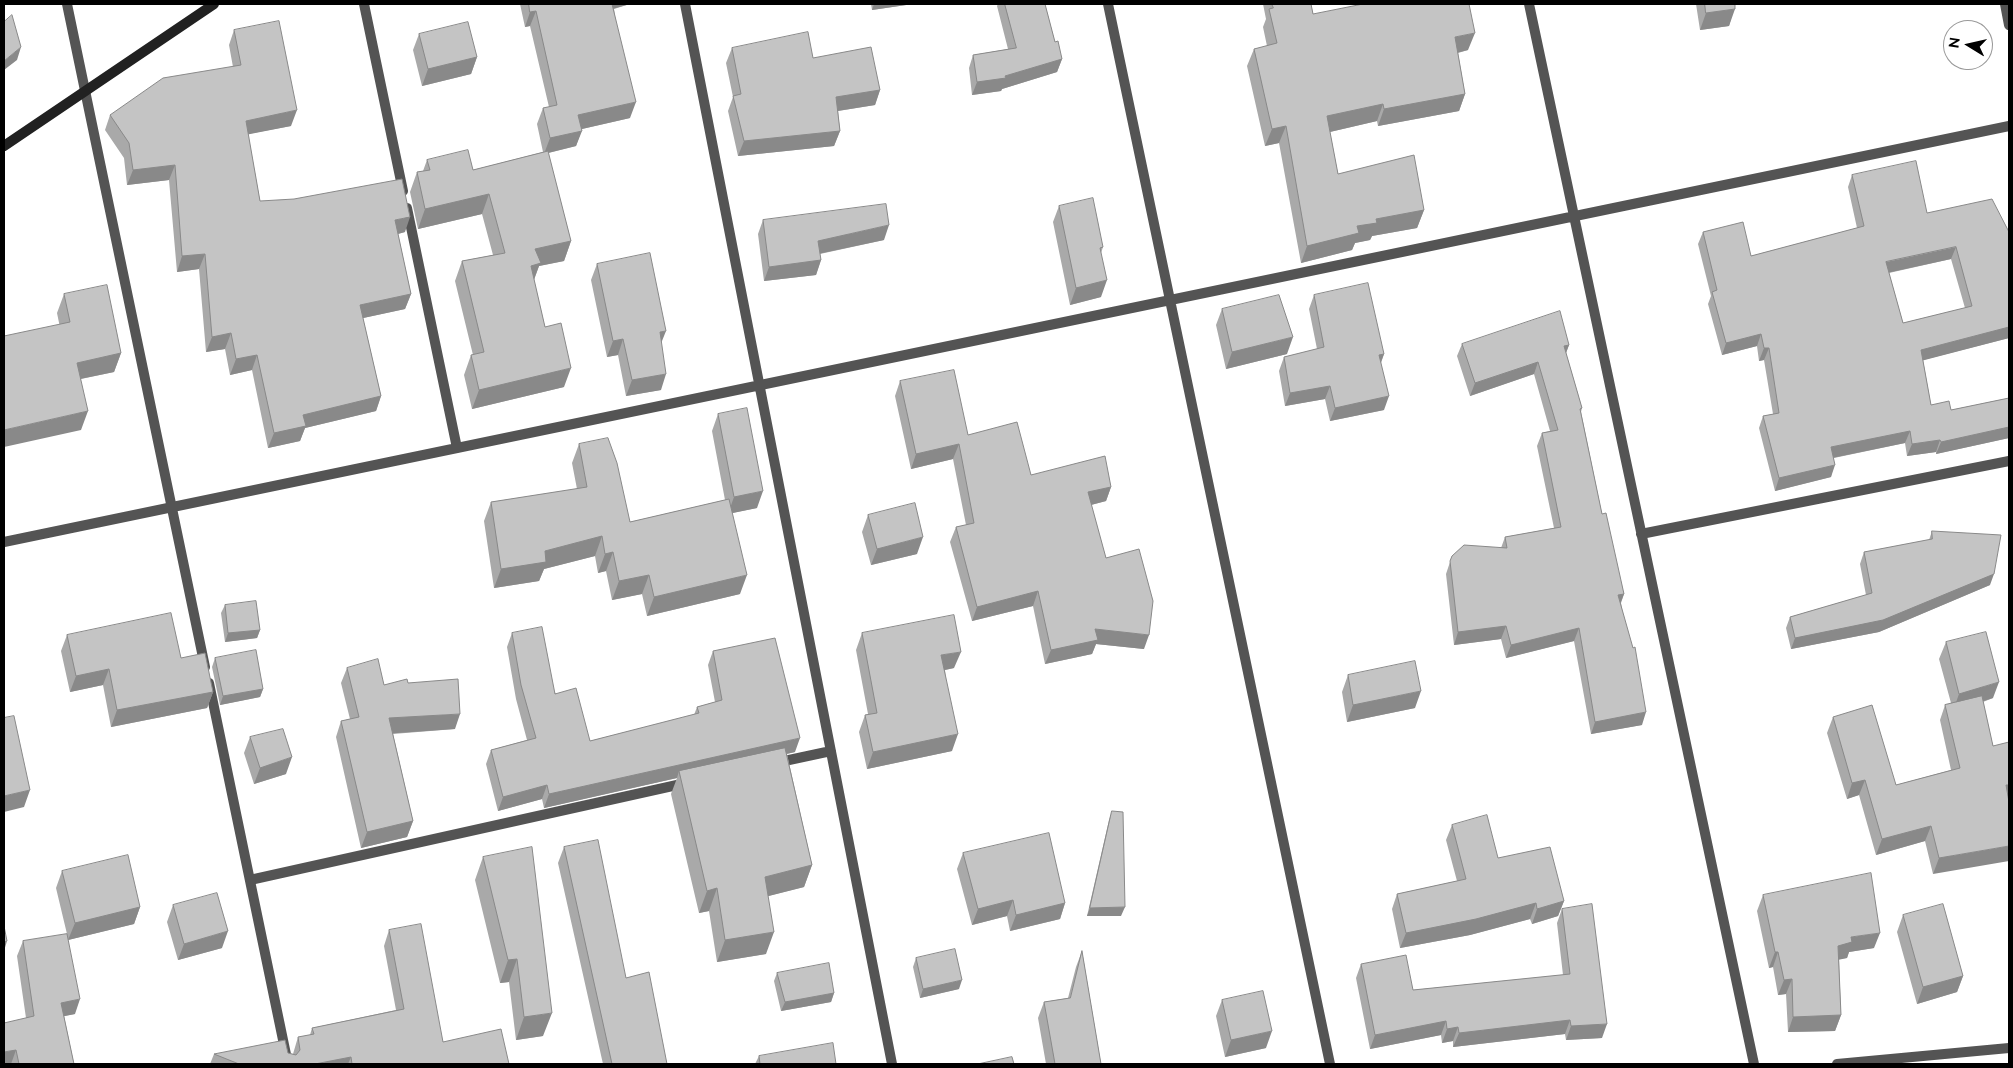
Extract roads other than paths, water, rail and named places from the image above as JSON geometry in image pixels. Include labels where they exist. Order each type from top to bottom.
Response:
[{"type":"main road","points":[[4,146],[214,4]]},
{"type":"street","points":[[67,4],[288,1064]]},
{"type":"street","points":[[364,4],[457,448]]},
{"type":"street","points":[[685,4],[892,1064]]},
{"type":"street","points":[[1108,4],[1330,1064]]},
{"type":"street","points":[[1529,4],[1754,1064]]},
{"type":"street","points":[[2005,4],[2009,25]]},
{"type":"street","points":[[4,542],[2009,126]]},
{"type":"street","points":[[1641,534],[2009,461]]},
{"type":"street","points":[[763,766],[831,751]]},
{"type":"street","points":[[250,880],[695,781]]},
{"type":"street","points":[[1836,1064],[2009,1048]]}]
